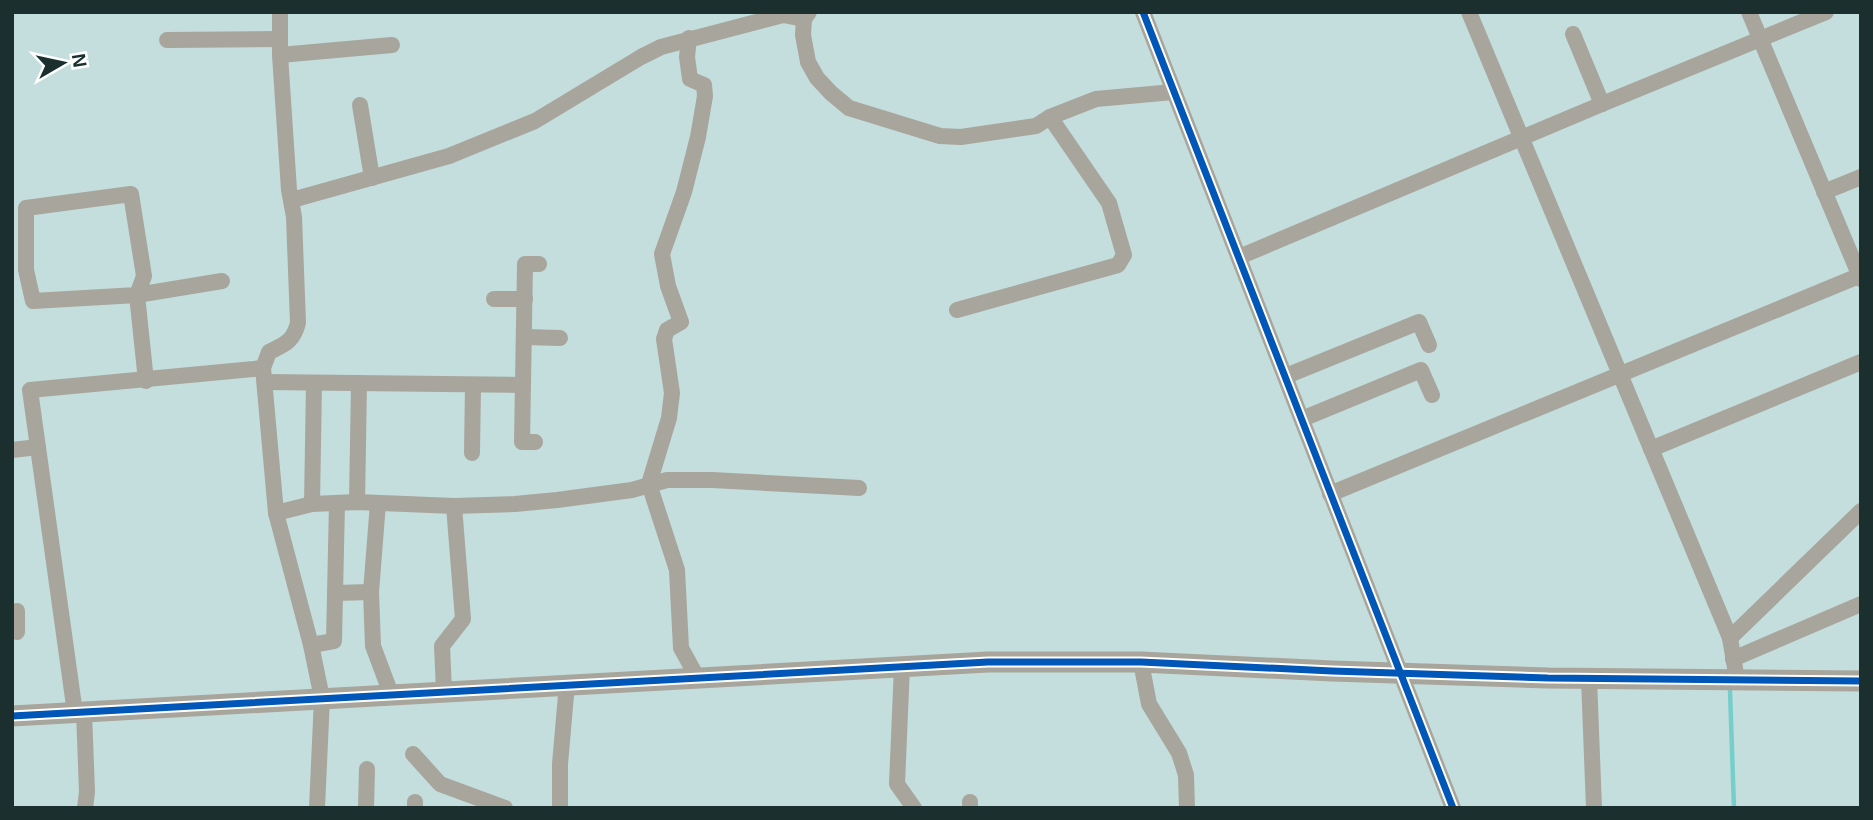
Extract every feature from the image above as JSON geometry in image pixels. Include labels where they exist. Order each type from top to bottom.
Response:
[{"type":"street","points":[[280,12],[298,323],[295,336],[269,352],[264,375],[276,513],[311,645],[322,698],[317,808]]},
{"type":"street","points":[[1143,12],[1453,808]]},
{"type":"street","points":[[1469,12],[1730,638],[1735,670]]},
{"type":"street","points":[[1330,494],[1860,276],[1749,12]]},
{"type":"street","points":[[1239,257],[1826,12]]},
{"type":"street","points":[[292,200],[449,156],[535,121],[641,57],[689,38],[783,15],[807,16],[803,35],[808,62],[817,78],[849,108],[940,136],[961,137],[1036,126],[1050,117],[1096,99],[1173,92]]},
{"type":"street","points":[[1573,34],[1602,104]]},
{"type":"street","points":[[689,38],[687,57],[690,79],[704,85],[705,96],[684,192],[662,254],[668,286],[681,322],[667,330],[664,339],[672,393],[669,418],[649,484],[677,569],[681,649],[697,677]]},
{"type":"street","points":[[167,40],[280,47],[392,45]]},
{"type":"street","points":[[360,105],[372,178]]},
{"type":"street","points":[[957,310],[1118,265],[1124,255],[1109,203],[1050,117]]},
{"type":"street","points":[[1824,192],[1861,177]]},
{"type":"street","points":[[146,381],[137,295],[144,276],[131,194],[26,208],[19,261],[33,301],[137,295],[222,281]]},
{"type":"street","points":[[536,442],[522,442],[522,385],[525,264],[539,264]]},
{"type":"street","points":[[494,299],[525,299]]},
{"type":"street","points":[[1286,376],[1419,322],[1429,345]]},
{"type":"street","points":[[525,337],[560,338]]},
{"type":"street","points":[[1651,449],[1861,362]]},
{"type":"street","points":[[1302,419],[1422,370],[1432,395]]},
{"type":"street","points":[[85,808],[87,792],[80,713],[30,390],[264,375],[314,383],[522,385]]},
{"type":"street","points":[[312,504],[314,383]]},
{"type":"street","points":[[357,502],[359,383]]},
{"type":"street","points":[[472,453],[473,385]]},
{"type":"street","points":[[12,450],[38,447]]},
{"type":"street","points":[[276,513],[312,504],[357,502],[454,506],[515,505],[632,490],[667,480],[859,488]]},
{"type":"street","points":[[311,645],[334,640],[337,503]]},
{"type":"street","points":[[378,503],[371,592],[373,646],[391,694]]},
{"type":"street","points":[[444,691],[442,646],[463,620],[454,506]]},
{"type":"street","points":[[1730,638],[1861,511]]},
{"type":"street","points":[[335,593],[371,592]]},
{"type":"street","points":[[1735,670],[1861,604]]},
{"type":"street","points":[[12,631],[17,632],[17,611]]},
{"type":"street","points":[[12,716],[988,662],[1141,662],[1589,679],[1735,670],[1861,681]]},
{"type":"street","points":[[1141,662],[1149,704],[1179,753],[1186,775],[1187,808]]},
{"type":"street","points":[[902,666],[897,784],[914,808]]},
{"type":"street","points":[[1589,679],[1594,808]]},
{"type":"street","points":[[560,808],[560,764],[567,684]]},
{"type":"street","points":[[413,754],[440,784],[505,808]]},
{"type":"street","points":[[366,808],[368,769]]},
{"type":"waterway","points":[[1730,691],[1734,808]]},
{"type":"cycle path","points":[[1143,12],[1453,808]]},
{"type":"cycle path","points":[[12,716],[988,662],[1141,662],[1548,678],[1861,681]]}]
